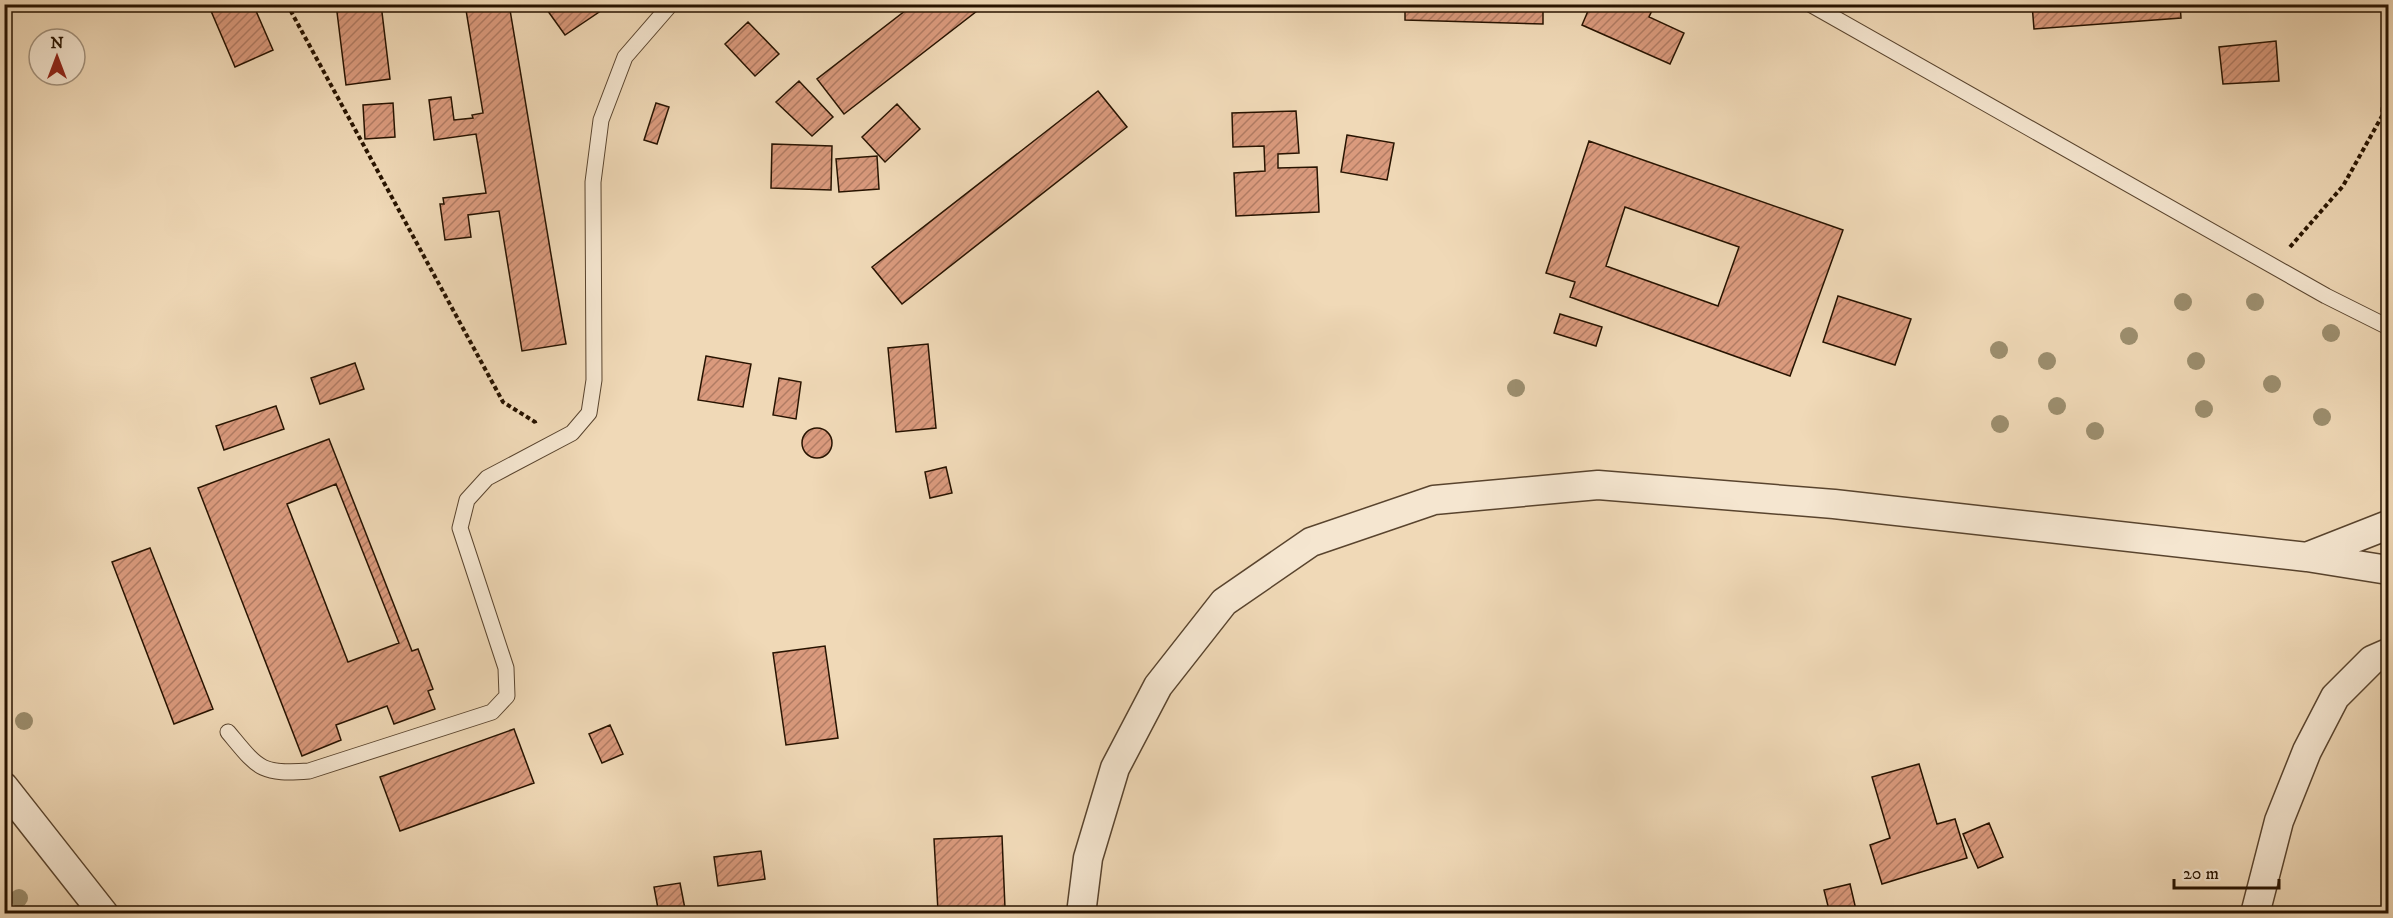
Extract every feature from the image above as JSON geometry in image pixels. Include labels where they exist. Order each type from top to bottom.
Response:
[{"type":"street","points":[[1081,914],[1088,858],[1115,768],[1158,686],[1224,602],[1311,542],[1434,500],[1598,485],[1834,504],[2307,557],[2388,570]]},
{"type":"street","points":[[2307,557],[2388,525]]},
{"type":"street","points":[[2255,914],[2279,821],[2312,742],[2335,696],[2372,660],[2388,653]]},
{"type":"street","points":[[4,787],[104,914]]},
{"type":"lane","points":[[228,732],[255,765],[281,773],[309,771],[492,712],[507,696],[506,668],[460,528],[467,500],[487,478],[572,433],[590,412],[594,380],[593,182],[601,120],[625,57],[671,4]]},
{"type":"lane","points":[[1810,4],[2326,296],[2388,327]]},
{"type":"path","points":[[286,4],[503,402],[535,422],[541,449]]},
{"type":"path","points":[[2273,265],[2343,186],[2382,116],[2388,38]]},
{"type":"building","points":[[208,4],[253,4],[273,50],[235,67]]},
{"type":"building","points":[[336,4],[381,4],[390,79],[346,85]]},
{"type":"building","points":[[465,4],[509,4],[566,344],[522,351],[499,211],[468,215],[471,237],[445,240],[440,204],[444,204],[443,198],[486,193],[476,134],[434,140],[429,100],[451,97],[454,120],[473,118],[472,115],[483,113]]},
{"type":"building","points":[[548,4],[611,4],[565,35],[545,7]]},
{"type":"building","points":[[914,4],[986,4],[844,114],[817,79]]},
{"type":"building","points":[[1140,4],[1169,4],[1169,11],[1140,11]]},
{"type":"building","points":[[1198,4],[1231,4],[1231,11],[1198,11]]},
{"type":"building","points":[[1405,4],[1543,4],[1543,24],[1405,20]]},
{"type":"building","points":[[1591,4],[1655,4],[1649,17],[1684,33],[1670,64],[1582,25]]},
{"type":"building","points":[[2032,4],[2180,4],[2181,18],[2034,29]]},
{"type":"building","points":[[748,22],[779,54],[755,76],[725,44]]},
{"type":"building","points":[[2276,41],[2279,81],[2223,84],[2219,47]]},
{"type":"building","points":[[799,81],[833,117],[812,136],[776,102]]},
{"type":"building","points":[[1098,91],[1127,127],[902,304],[872,267]]},
{"type":"building","points":[[393,103],[395,137],[365,139],[363,105]]},
{"type":"building","points":[[656,103],[669,107],[657,144],[644,140]]},
{"type":"building","points":[[897,104],[920,129],[885,162],[862,137]]},
{"type":"building","points":[[1296,111],[1299,153],[1278,154],[1278,168],[1317,167],[1319,212],[1236,216],[1234,173],[1265,171],[1264,146],[1233,147],[1232,113]]},
{"type":"building","points":[[1347,135],[1394,143],[1387,180],[1341,172]]},
{"type":"building","points":[[1589,141],[1843,230],[1790,376],[1570,297],[1575,282],[1546,273]],"holes":[[[1625,207],[1739,247],[1718,306],[1606,266]]]},
{"type":"building","points":[[772,144],[832,146],[831,190],[771,188]]},
{"type":"building","points":[[877,156],[879,189],[839,192],[836,159]]},
{"type":"building","points":[[1838,296],[1911,319],[1895,365],[1823,342]]},
{"type":"building","points":[[1560,314],[1602,327],[1596,346],[1554,333]]},
{"type":"building","points":[[928,344],[936,428],[896,432],[888,348]]},
{"type":"building","points":[[706,356],[751,364],[743,407],[698,400]]},
{"type":"building","points":[[355,363],[364,389],[320,404],[311,378]]},
{"type":"building","points":[[779,378],[801,382],[796,419],[773,415]]},
{"type":"building","points":[[276,406],[284,429],[224,450],[216,426]]},
{"type":"building","points":[[817,428],[823,429],[831,437],[831,449],[823,457],[817,458],[811,457],[803,449],[802,443],[803,437],[811,429]]},
{"type":"building","points":[[329,439],[412,651],[418,649],[433,689],[428,691],[435,709],[394,724],[387,706],[336,725],[341,740],[302,756],[198,488]],"holes":[[[336,484],[399,643],[348,662],[287,504]]]},
{"type":"building","points":[[946,467],[952,493],[930,498],[925,472]]},
{"type":"building","points":[[150,548],[213,709],[174,724],[112,562]]},
{"type":"building","points":[[825,646],[838,738],[786,745],[773,653]]},
{"type":"building","points":[[610,725],[623,754],[602,763],[589,734]]},
{"type":"building","points":[[514,729],[534,783],[400,831],[380,777]]},
{"type":"building","points":[[1919,764],[1937,824],[1955,819],[1967,858],[1882,884],[1870,845],[1890,838],[1872,777]]},
{"type":"building","points":[[1989,823],[2003,857],[1978,868],[1963,834]]},
{"type":"building","points":[[1002,836],[1005,908],[938,911],[934,839]]},
{"type":"building","points":[[761,851],[765,879],[718,886],[714,857]]},
{"type":"building","points":[[680,883],[686,914],[659,914],[654,887]]},
{"type":"building","points":[[1850,884],[1857,914],[1830,914],[1824,890]]},
{"type":"building","points":[[1576,911],[1639,912],[1639,914],[1576,914]]}]
